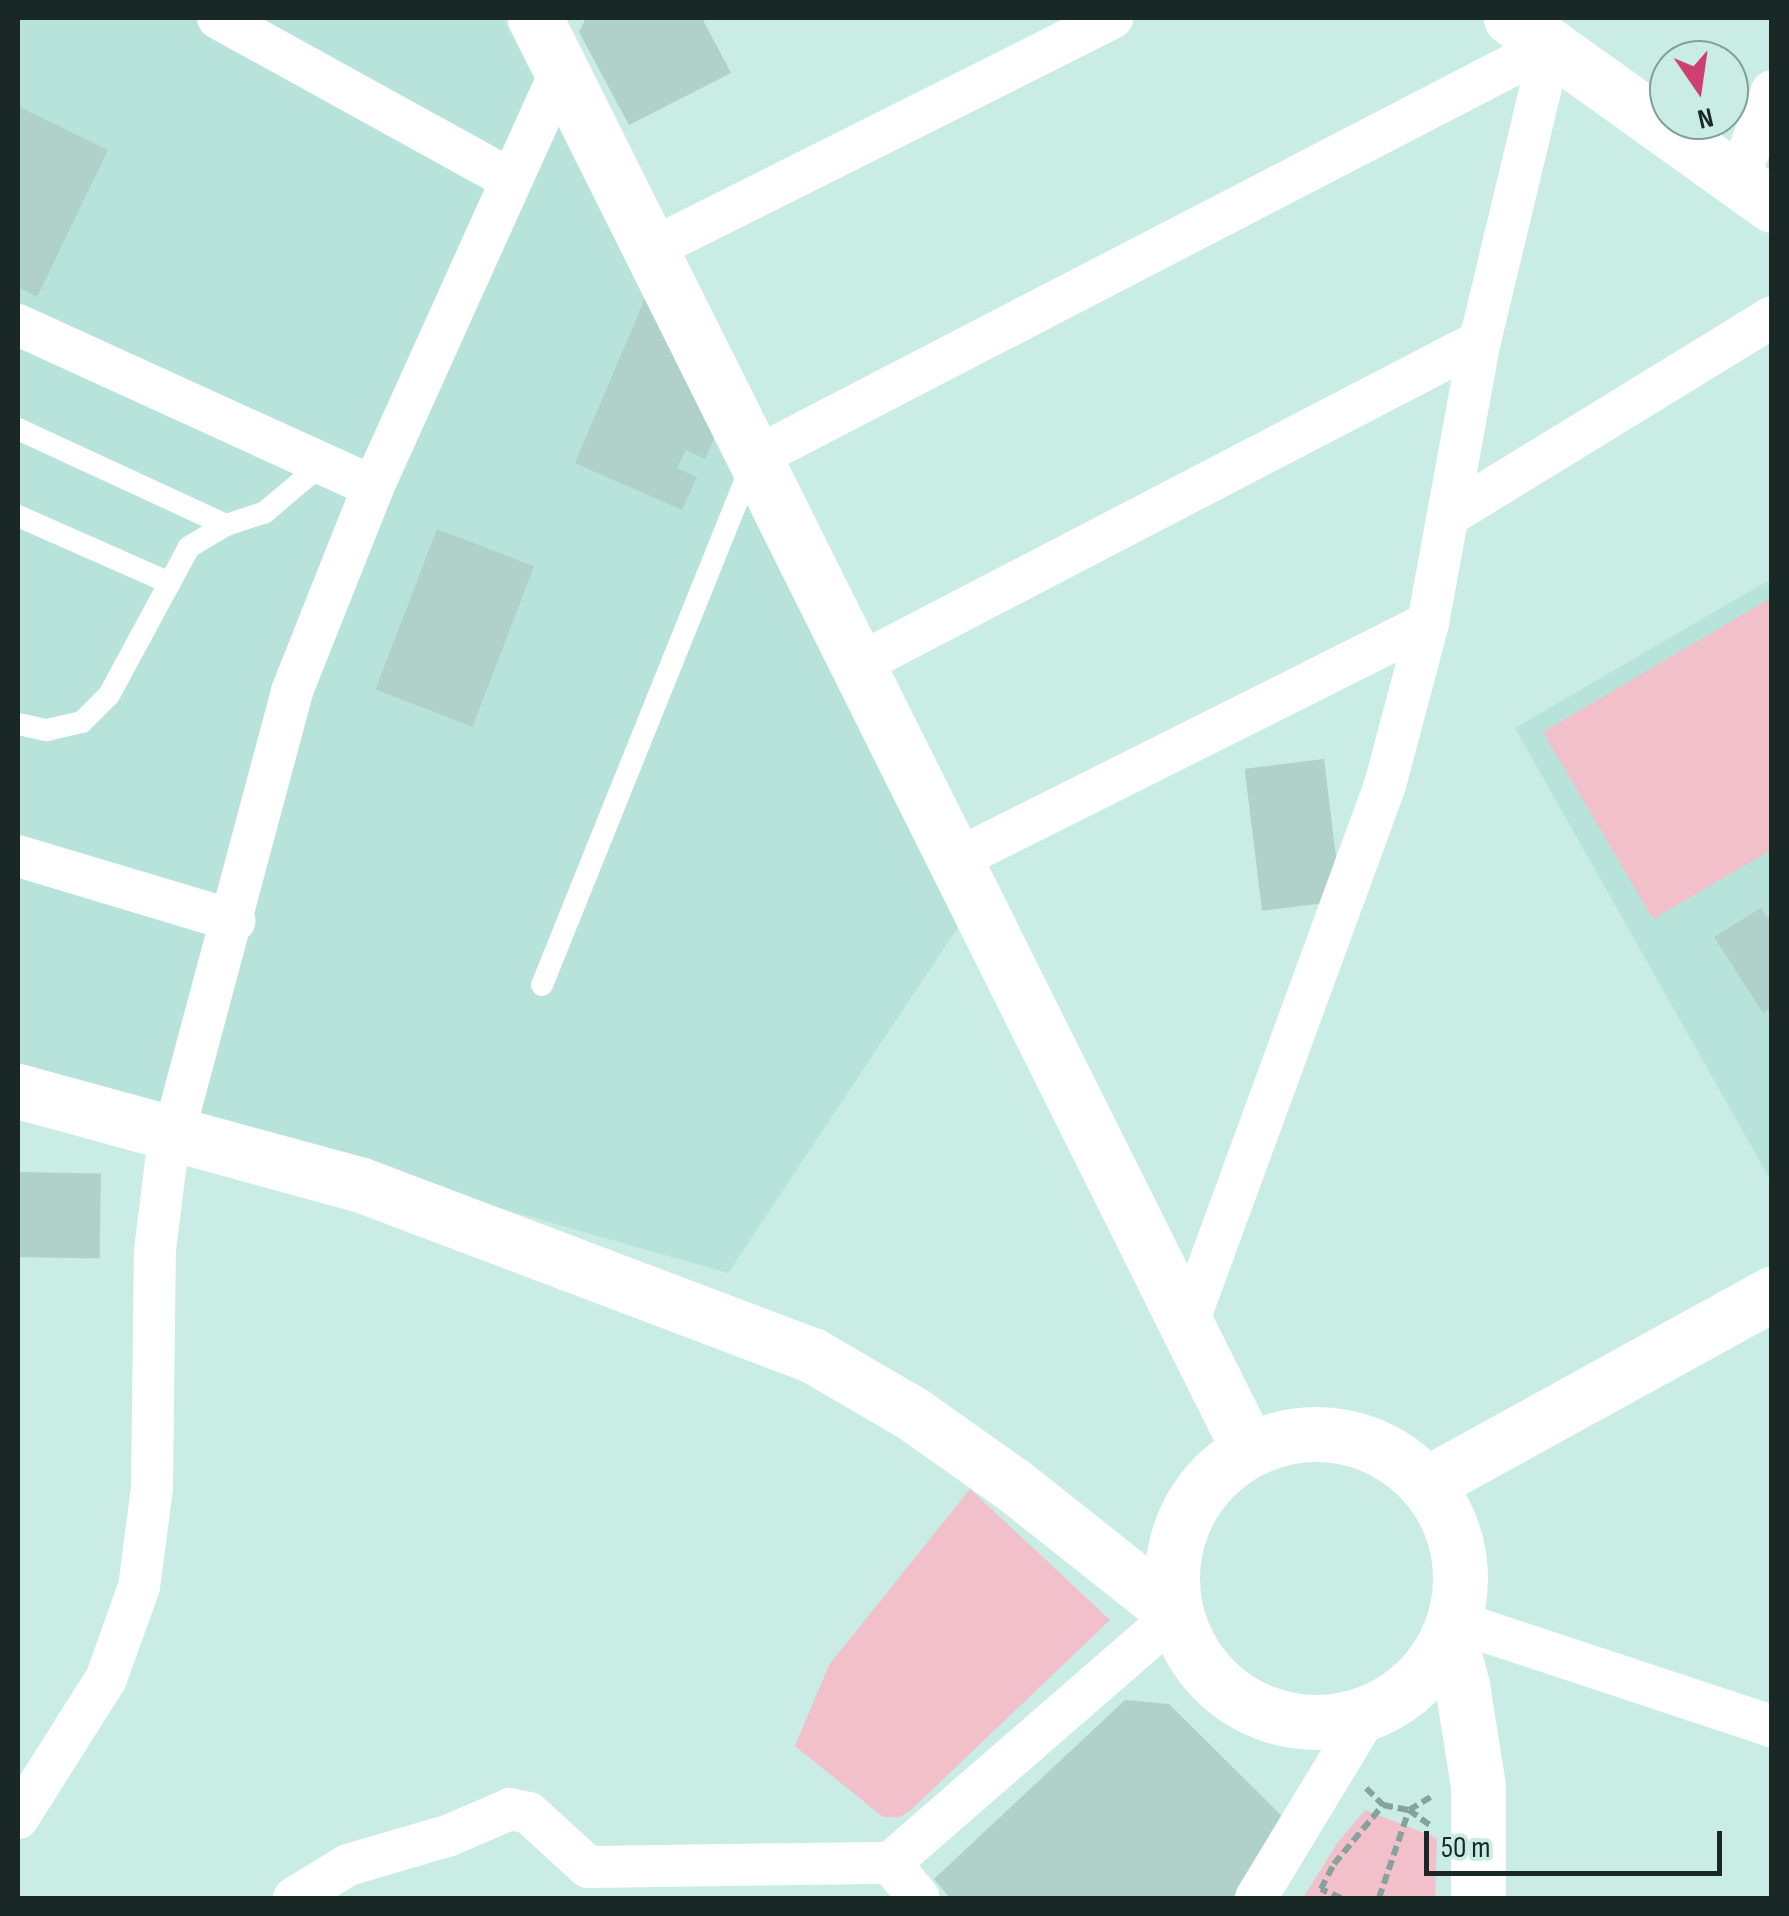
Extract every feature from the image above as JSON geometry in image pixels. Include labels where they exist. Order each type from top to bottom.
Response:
[{"type":"main road","points":[[1534,28],[1755,192]]},
{"type":"main road","points":[[551,38],[754,458],[1249,1450]]},
{"type":"main road","points":[[18,1091],[340,1178],[451,1216],[812,1355],[913,1414],[1016,1487],[1176,1614]]},
{"type":"main road","points":[[1426,1484],[1772,1294]]},
{"type":"main road","points":[[1296,1435],[1344,1436],[1389,1453],[1426,1484],[1446,1514],[1458,1548],[1461,1585],[1452,1628],[1429,1668],[1401,1694],[1368,1713],[1329,1722],[1302,1720],[1250,1706],[1216,1683],[1191,1652],[1176,1614],[1172,1566],[1184,1519],[1210,1479],[1249,1450],[1296,1435]]},
{"type":"main road","points":[[1452,1628],[1476,1771],[1478,1898]]},
{"type":"street","points":[[218,18],[512,180]]},
{"type":"street","points":[[651,249],[1112,18]]},
{"type":"street","points":[[1187,1325],[1386,786],[1452,514],[1534,28]]},
{"type":"street","points":[[754,458],[1534,28]]},
{"type":"street","points":[[18,1818],[106,1679],[139,1587],[152,1488],[155,1250],[172,1132],[234,921],[292,691],[373,487],[512,180],[551,38]]},
{"type":"street","points":[[1755,192],[1772,91]]},
{"type":"street","points":[[1452,514],[1772,317]]},
{"type":"street","points":[[18,325],[373,487]]},
{"type":"street","points":[[857,665],[1480,340]]},
{"type":"street","points":[[955,860],[1428,623]]},
{"type":"street","points":[[18,856],[234,921]]},
{"type":"street","points":[[294,1898],[348,1865],[450,1836],[510,1809],[528,1813],[588,1867],[890,1863],[1176,1614]]},
{"type":"street","points":[[1452,1628],[1772,1726]]},
{"type":"street","points":[[1256,1898],[1368,1713]]},
{"type":"street","points":[[890,1863],[919,1898]]},
{"type":"lane","points":[[18,429],[226,525]]},
{"type":"lane","points":[[542,985],[754,458]]},
{"type":"lane","points":[[18,724],[47,730],[82,722],[109,695],[189,547],[226,525],[264,513],[322,464]]},
{"type":"lane","points":[[18,516],[170,583]]},
{"type":"path","points":[[1316,1898],[1334,1864],[1382,1805],[1409,1810],[1476,1771]]},
{"type":"path","points":[[1379,1898],[1409,1810]]},
{"type":"path","points":[[1321,1890],[1341,1898]]},
{"type":"shaded area","points":[[18,18],[503,18],[787,561],[958,927],[728,1273],[18,1071]]},
{"type":"shaded area","points":[[1771,579],[1771,1181],[1515,728]]},
{"type":"shaded area","points":[[1771,598],[1771,850],[1653,919],[1543,732]]},
{"type":"shaded area","points":[[970,1489],[1110,1620],[912,1809],[900,1817],[883,1817],[795,1746],[829,1665]]},
{"type":"shaded area","points":[[1365,1810],[1437,1838],[1435,1898],[1303,1898],[1338,1842]]},
{"type":"building","points":[[586,18],[702,18],[731,73],[629,125],[579,32]]},
{"type":"building","points":[[18,106],[108,150],[37,297],[18,287]]},
{"type":"building","points":[[646,296],[718,430],[705,459],[686,450],[677,468],[697,477],[682,510],[575,463]]},
{"type":"building","points":[[437,529],[534,566],[472,727],[375,690]]},
{"type":"building","points":[[1324,759],[1341,901],[1262,911],[1245,769]]},
{"type":"building","points":[[1761,908],[1772,924],[1772,1008],[1763,1013],[1714,937]]},
{"type":"building","points":[[18,1172],[101,1173],[100,1258],[18,1257]]},
{"type":"building","points":[[1125,1700],[1169,1704],[1285,1819],[1233,1898],[950,1898],[934,1879]]}]
